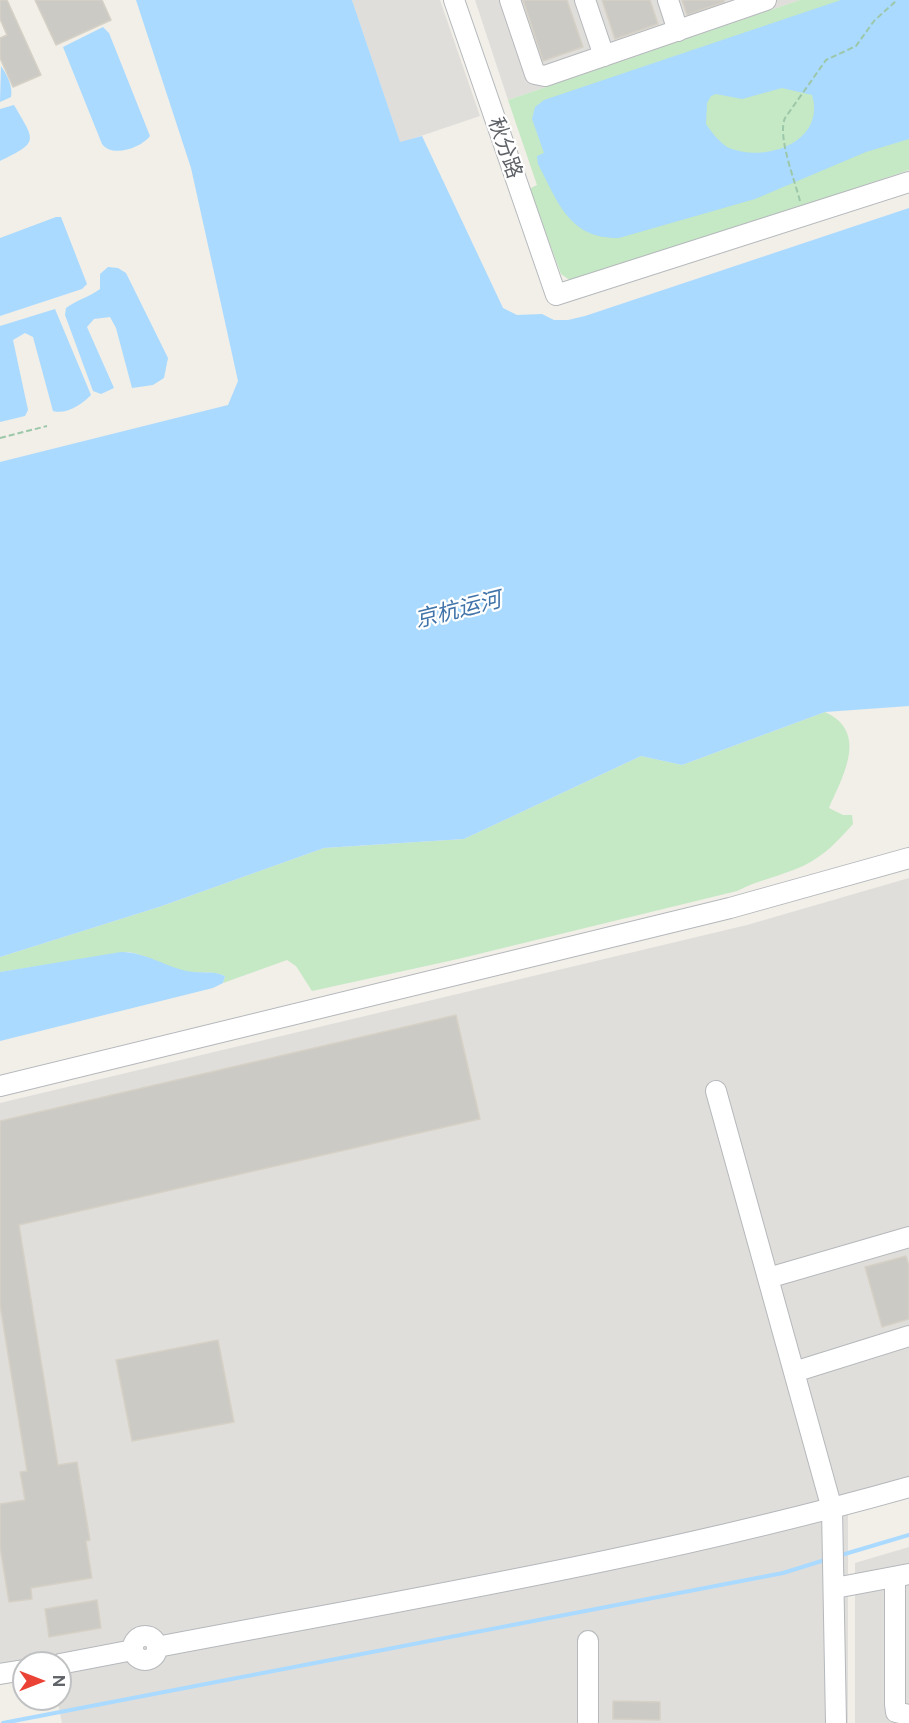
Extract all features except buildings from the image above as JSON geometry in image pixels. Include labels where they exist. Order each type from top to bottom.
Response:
[{"type":"street","name":"秋分路","points":[[454,0],[556,295],[909,182]]},
{"type":"street","points":[[510,0],[535,74],[545,76],[766,0]]},
{"type":"street","points":[[585,0],[604,56]]},
{"type":"street","points":[[668,0],[678,31]]},
{"type":"street","points":[[0,1086],[730,908],[909,858]]},
{"type":"street","points":[[716,1091],[832,1509],[836,1723]]},
{"type":"street","points":[[768,1278],[909,1237]]},
{"type":"street","points":[[794,1372],[909,1336]]},
{"type":"street","points":[[72,1662],[133,1650],[136,1640],[144,1636],[151,1638],[157,1647],[606,1563],[832,1509],[909,1487]]},
{"type":"street","points":[[835,1583],[902,1576],[902,1642],[896,1712],[909,1715]]},
{"type":"street","points":[[588,1641],[588,1723]]},
{"type":"path","points":[[796,186],[784,143],[782,124],[801,93],[826,60],[856,46],[874,21],[897,0]]},
{"type":"path","points":[[0,438],[47,426]]},
{"type":"shaded area","points":[[352,0],[440,0],[480,116],[400,143]]},
{"type":"shaded area","points":[[475,0],[800,0],[508,100]]},
{"type":"shaded area","points":[[909,878],[909,1477],[848,1496],[848,1723],[62,1723],[60,1711],[72,1711],[72,1651],[12,1651],[12,1672],[0,1682],[0,1103],[747,925]]},
{"type":"shaded area","points":[[909,1547],[909,1723],[855,1723],[855,1563]]},
{"type":"green space","points":[[800,0],[909,0],[909,170],[574,283],[561,274],[529,189],[537,185],[508,100]]},
{"type":"green space","points":[[825,712],[838,721],[846,731],[849,743],[849,756],[845,769],[829,808],[843,815],[852,815],[853,824],[818,858],[737,891],[458,959],[312,991],[296,966],[287,960],[223,983],[225,976],[220,974],[180,970],[129,952],[0,972],[0,957],[159,907],[324,848],[464,839],[641,756],[682,765]]},
{"type":"water","name":"京杭运河","points":[[136,0],[352,0],[400,142],[422,136],[503,308],[517,315],[542,314],[554,320],[585,316],[909,208],[909,706],[825,712],[682,765],[641,756],[464,839],[324,848],[159,907],[0,957],[0,462],[228,405],[238,381],[191,168]]},
{"type":"water","points":[[841,0],[909,0],[909,139],[866,152],[755,199],[619,238],[602,237],[577,225],[567,216],[552,192],[538,164],[537,156],[544,153],[532,119],[535,107],[544,100]],"holes":[[[782,88],[812,95],[814,111],[810,125],[802,136],[790,145],[775,150],[760,153],[729,148],[716,138],[706,124],[707,103],[711,96],[716,94],[742,99]]]},
{"type":"water","points":[[103,27],[109,33],[150,136],[140,144],[126,150],[112,150],[102,144],[63,47]]},
{"type":"water","points":[[1,66],[9,81],[11,97],[0,102]]},
{"type":"water","points":[[14,105],[26,126],[30,139],[22,149],[0,161],[0,109]]},
{"type":"water","points":[[61,217],[87,284],[82,289],[0,316],[0,238]]},
{"type":"water","points":[[108,267],[118,268],[126,273],[168,358],[164,378],[153,385],[132,388],[116,328],[110,317],[94,319],[87,327],[114,388],[101,394],[93,391],[65,315],[66,308],[100,289],[100,274]]},
{"type":"water","points":[[55,309],[91,395],[69,410],[53,411],[33,337],[25,333],[13,340],[28,410],[25,416],[0,422],[0,326]]},
{"type":"water","points":[[121,952],[138,954],[187,971],[216,973],[225,976],[223,983],[213,988],[0,1041],[0,972]]},
{"type":"waterway","points":[[838,1556],[909,1535]]},
{"type":"waterway","points":[[3,1723],[783,1573],[828,1559]]}]
